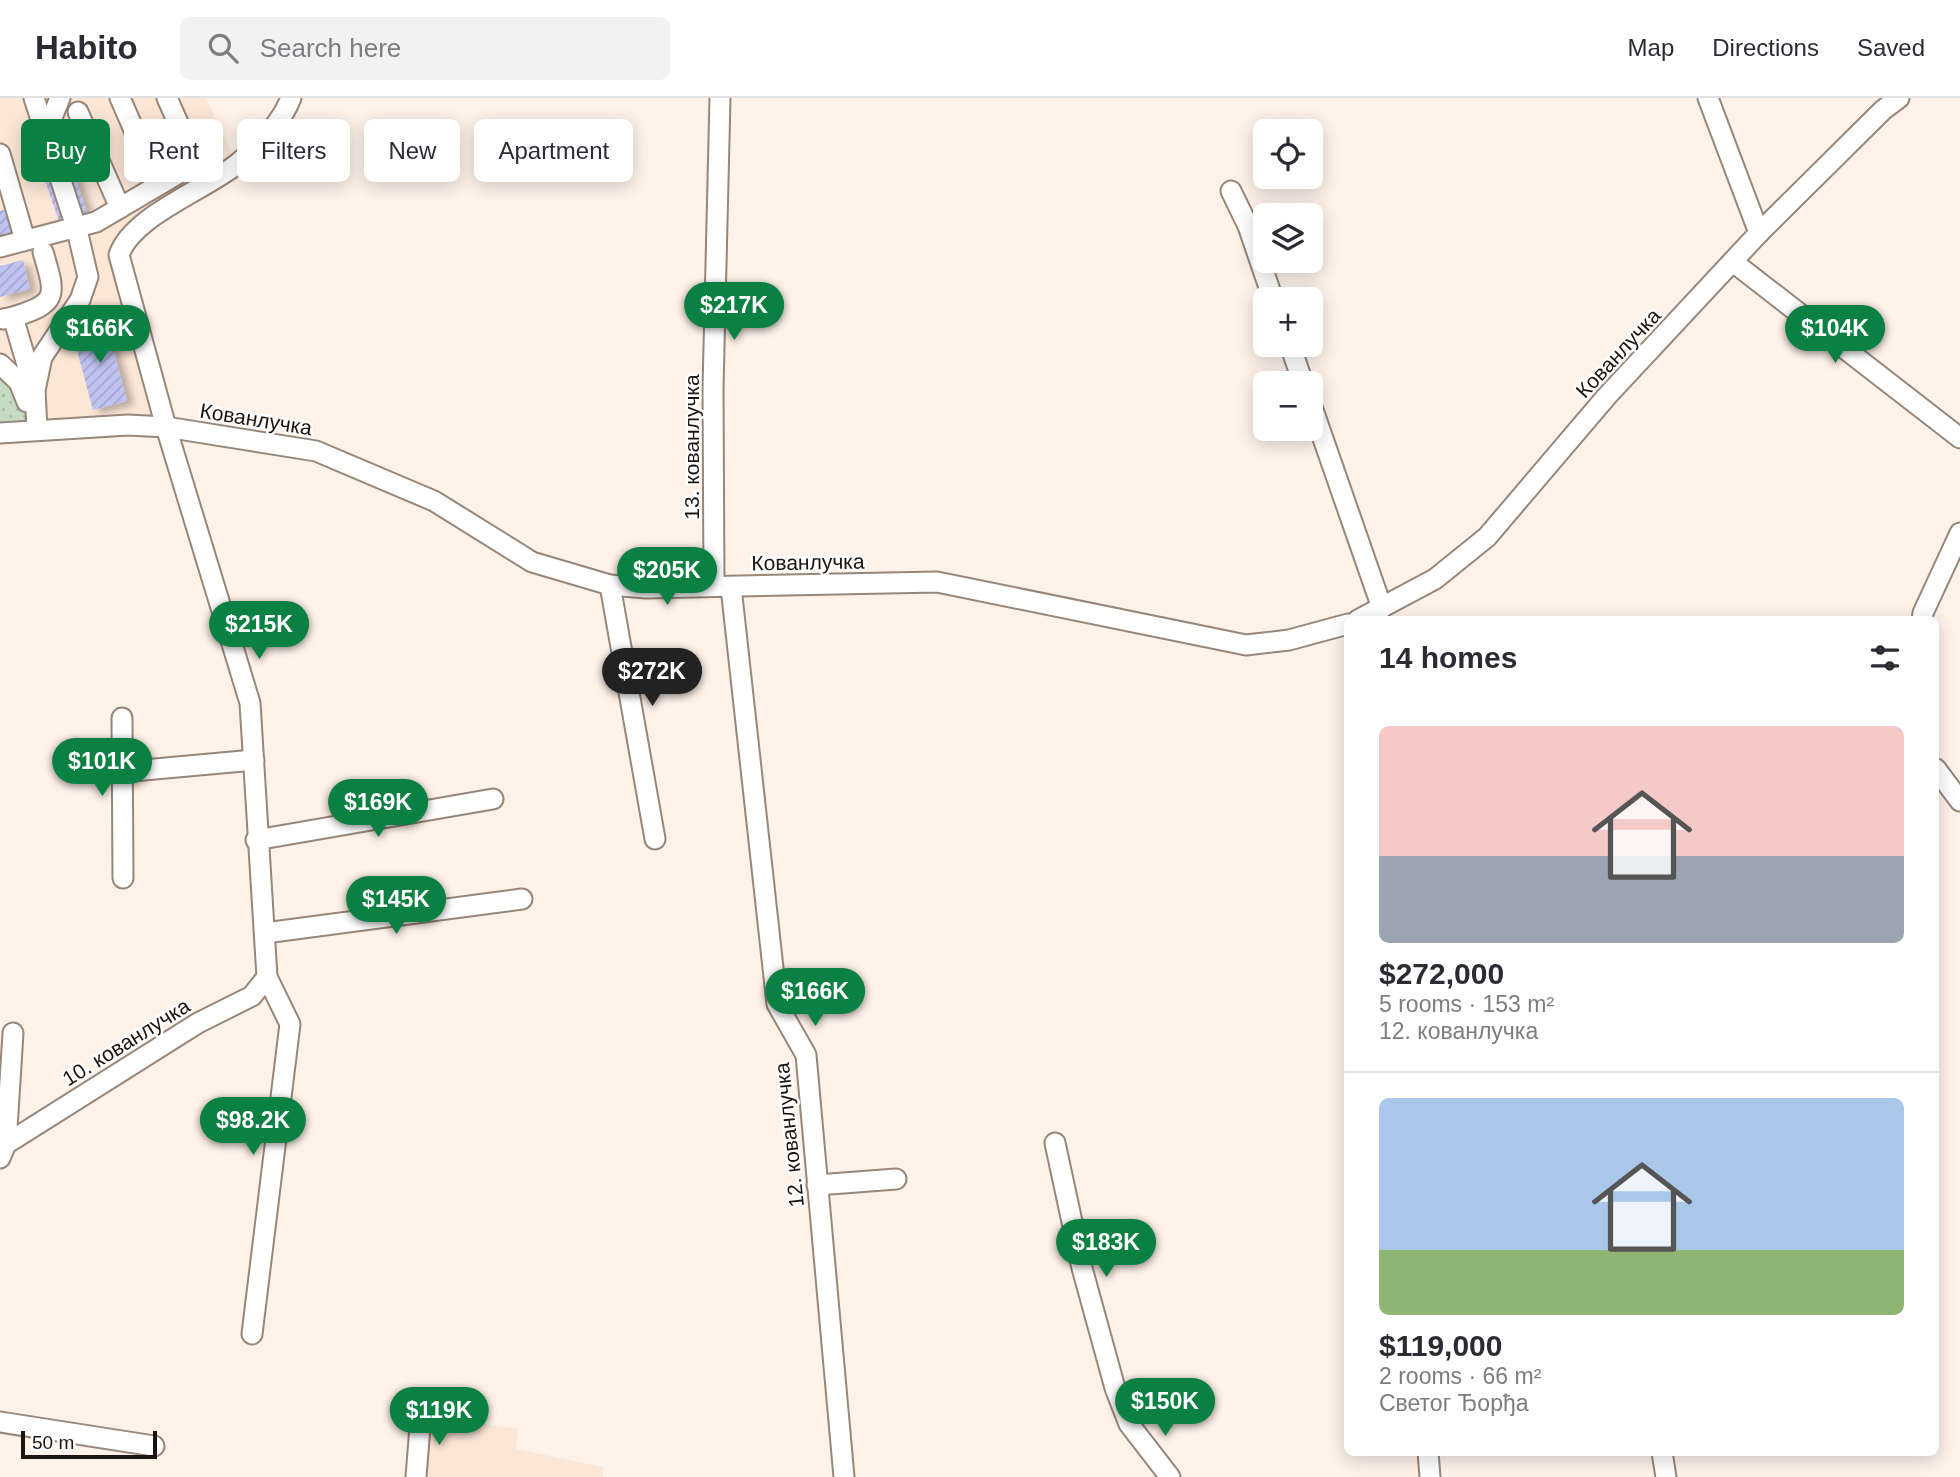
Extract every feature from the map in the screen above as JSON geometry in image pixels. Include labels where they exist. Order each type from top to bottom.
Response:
[{"type":"street","points":[[34,98],[41,119]]},
{"type":"street","points":[[120,98],[158,185]]},
{"type":"street","points":[[0,247],[74,223],[96,222],[196,163],[167,98]]},
{"type":"street","points":[[252,1334],[290,1024],[267,977],[256,840],[250,703],[166,427],[119,255],[124,241],[158,215],[237,164],[284,116],[291,98]]},
{"type":"street","name":"13. кованлучка","points":[[720,98],[713,389],[722,586]]},
{"type":"street","points":[[1708,98],[1759,233]]},
{"type":"street","name":"Кованлучка","points":[[1366,616],[1435,579],[1487,537],[1607,396],[1759,233],[1883,110],[1899,98]]},
{"type":"street","points":[[78,112],[120,208]]},
{"type":"street","points":[[0,154],[25,240]]},
{"type":"street","points":[[29,391],[42,357],[86,288],[87,264],[61,182]]},
{"type":"street","points":[[1231,191],[1248,226],[1269,287]]},
{"type":"street","points":[[34,430],[20,345],[6,318],[38,310],[51,299],[52,282],[43,252]]},
{"type":"street","points":[[1733,262],[1960,438]]},
{"type":"street","points":[[0,364],[29,391]]},
{"type":"street","name":"Кованлучка","points":[[0,433],[166,427],[316,452],[434,501],[532,562],[610,585],[937,582],[1246,645],[1289,640],[1344,625]]},
{"type":"street","points":[[1323,438],[1382,608]]},
{"type":"street","points":[[1923,616],[1960,533]]},
{"type":"street","points":[[610,585],[655,839]]},
{"type":"street","name":"12. кованлучка","points":[[722,586],[777,1004],[806,1055],[844,1477]]},
{"type":"street","points":[[122,718],[123,878]]},
{"type":"street","points":[[122,772],[254,760]]},
{"type":"street","points":[[1939,773],[1960,801]]},
{"type":"street","points":[[256,840],[493,799]]},
{"type":"street","points":[[265,933],[522,899]]},
{"type":"street","name":"10. кованлучка","points":[[2,1147],[198,1023],[252,996],[267,977]]},
{"type":"street","points":[[2,1147],[13,1033]]},
{"type":"street","points":[[1055,1143],[1082,1268],[1115,1388],[1129,1424],[1170,1477]]},
{"type":"street","points":[[817,1185],[896,1179]]},
{"type":"street","points":[[416,1477],[421,1414]]},
{"type":"street","points":[[0,1422],[154,1446]]},
{"type":"street","points":[[1428,1456],[1430,1477]]},
{"type":"street","points":[[1663,1456],[1666,1477]]},
{"type":"shaded area","points":[[0,98],[206,98],[216,119],[124,119],[124,182],[211,182],[124,241],[166,427],[0,433]]},
{"type":"shaded area","points":[[223,134],[237,164],[223,174]]},
{"type":"shaded area","points":[[421,1414],[518,1429],[516,1449],[603,1467],[603,1477],[416,1477]]},
{"type":"green space","points":[[0,364],[19,382],[31,430],[0,433]]},
{"type":"building","points":[[45,182],[77,182],[88,215],[60,224]]},
{"type":"building","points":[[9,208],[17,237],[0,241],[0,211]]},
{"type":"building","points":[[23,260],[30,289],[0,297],[0,266]]},
{"type":"building","points":[[105,318],[127,401],[93,410],[72,332],[91,327],[89,322]]}]
